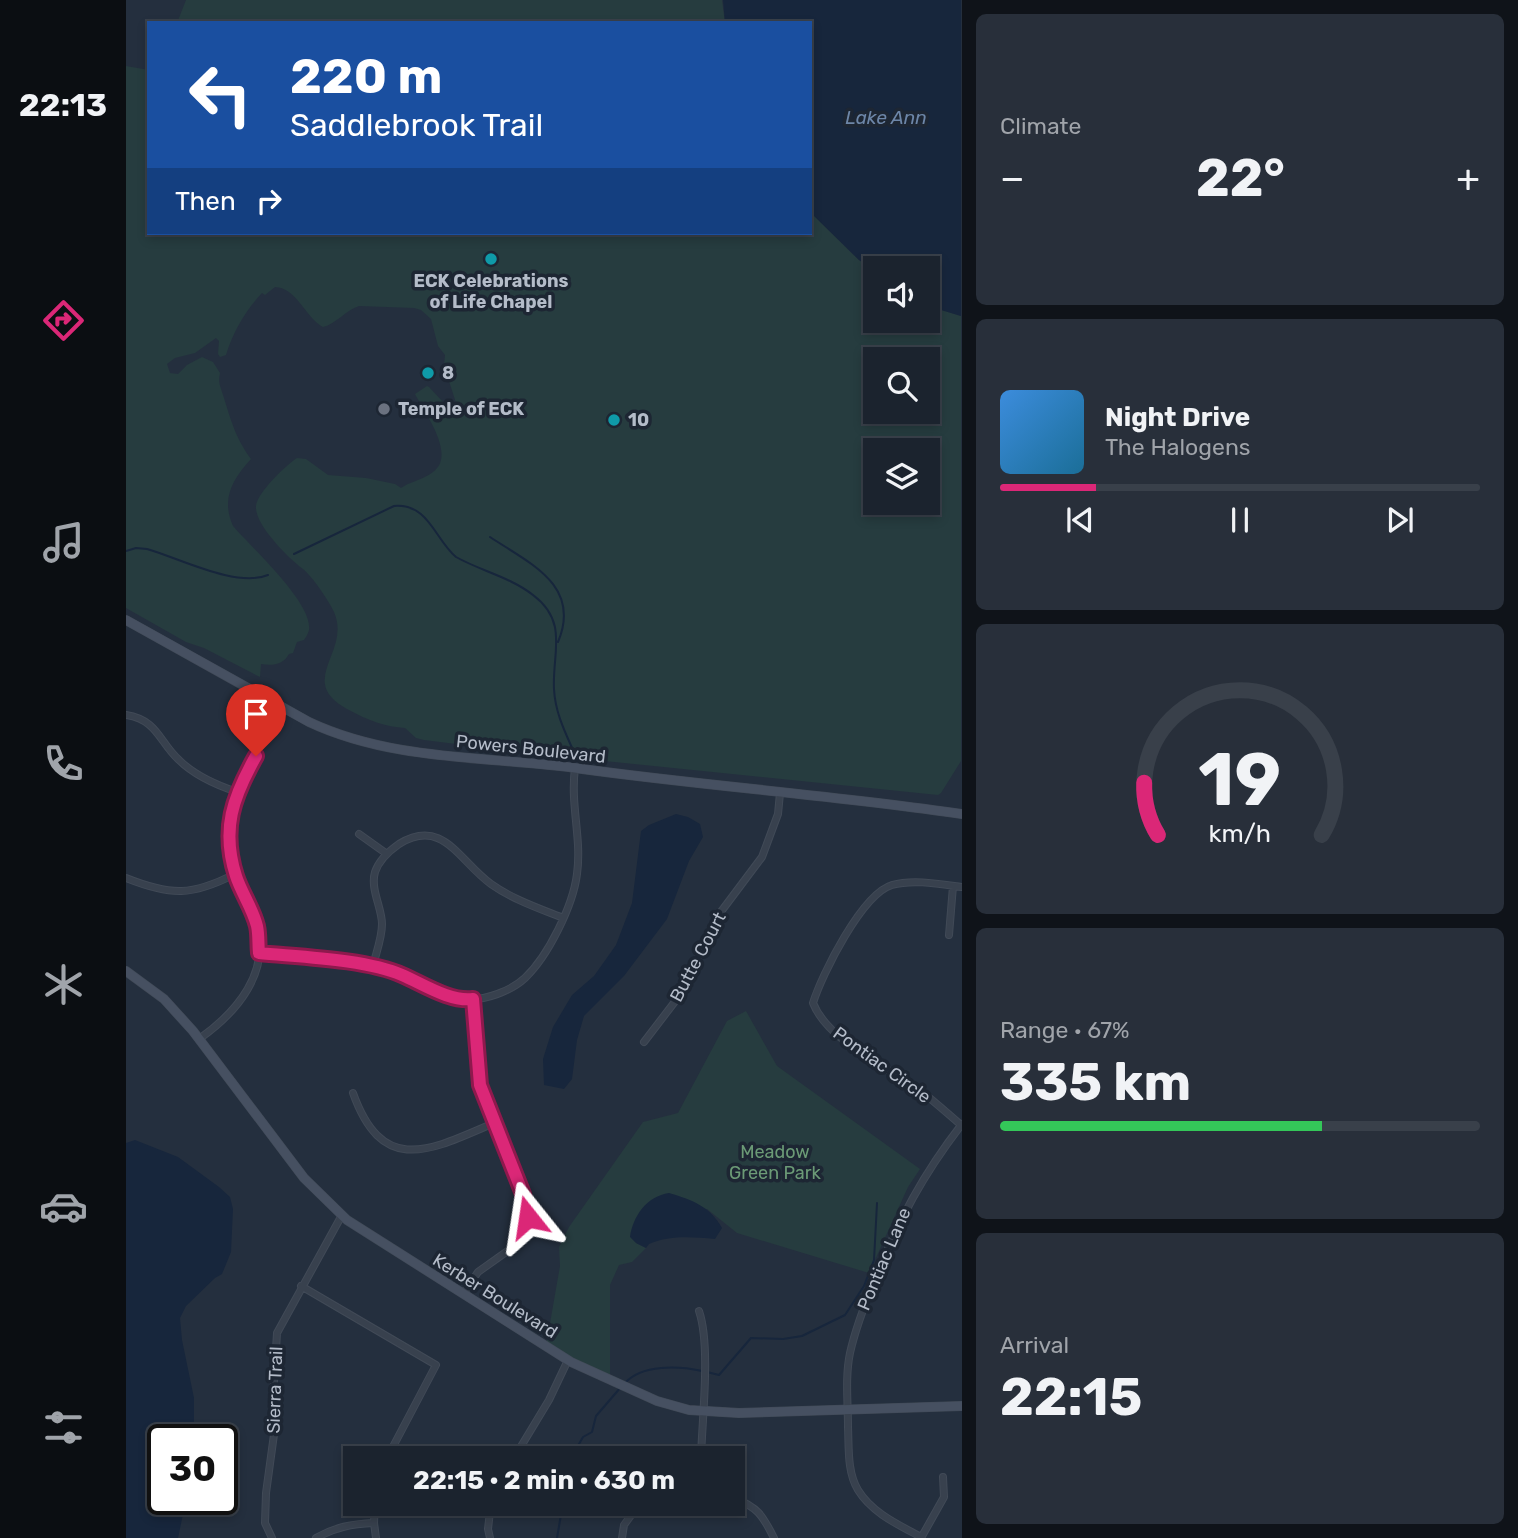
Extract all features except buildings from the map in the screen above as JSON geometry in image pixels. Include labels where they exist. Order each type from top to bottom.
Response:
[{"type":"street","name":"Powers Boulevard","points":[[126,620],[283,708],[335,733],[389,748],[961,814]]},
{"type":"street","points":[[200,1039],[226,1018],[243,998],[255,974],[259,953],[256,924],[235,874],[229,843],[229,824],[237,792],[283,708]]},
{"type":"street","points":[[126,715],[146,722],[155,729],[177,759],[190,770],[237,792]]},
{"type":"street","points":[[259,953],[373,966],[399,973],[438,991],[466,1000],[487,997],[524,979],[545,951],[563,918],[577,878],[580,846],[573,799],[575,768]]},
{"type":"street","name":"Butte Court","points":[[644,1042],[680,995],[720,913],[762,857],[778,814],[780,793]]},
{"type":"street","points":[[359,834],[387,854]]},
{"type":"street","points":[[373,966],[382,922],[375,889],[375,873],[387,854],[407,839],[419,835],[433,835],[447,842],[469,867],[491,884],[511,896],[563,918]]},
{"type":"street","points":[[126,878],[171,891],[191,892],[235,874]]},
{"type":"street","name":"Pontiac Circle","points":[[961,887],[911,883],[893,885],[881,890],[865,905],[836,953],[813,1003],[818,1017],[839,1036],[919,1090],[961,1124]]},
{"type":"street","points":[[949,935],[953,886]]},
{"type":"street","name":"Kerber Boulevard","points":[[126,971],[164,999],[200,1039],[304,1178],[342,1215],[568,1360],[657,1401],[702,1411],[739,1413],[961,1406]]},
{"type":"street","points":[[463,1294],[478,1272],[516,1245],[528,1217],[523,1194],[480,1085],[473,999]]},
{"type":"street","points":[[353,1093],[368,1126],[381,1140],[401,1149],[416,1151],[443,1145],[494,1123]]},
{"type":"street","name":"Pontiac Lane","points":[[921,1538],[867,1502],[856,1488],[851,1469],[848,1371],[860,1314],[894,1230],[910,1199],[961,1124]]},
{"type":"street","name":"Sierra Trail","points":[[271,1538],[265,1523],[266,1493],[275,1427],[274,1353],[278,1332],[342,1215]]},
{"type":"street","points":[[301,1286],[436,1365],[393,1446]]},
{"type":"street","points":[[699,1311],[705,1356],[701,1446]]},
{"type":"street","points":[[521,1446],[549,1400],[568,1360]]},
{"type":"street","points":[[921,1538],[944,1497],[943,1477]]},
{"type":"street","points":[[745,1502],[762,1515],[773,1537]]},
{"type":"street","points":[[374,1516],[376,1538]]},
{"type":"street","points":[[490,1516],[490,1538]]},
{"type":"street","points":[[622,1538],[624,1525],[631,1516]]},
{"type":"street","points":[[316,1538],[343,1526],[374,1523]]},
{"type":"green space","points":[[186,0],[722,0],[725,21],[178,21]]},
{"type":"green space","points":[[126,66],[147,70],[147,235],[812,235],[812,214],[863,262],[863,333],[940,333],[940,310],[961,316],[961,761],[938,795],[424,740],[416,738],[405,728],[384,725],[363,717],[333,699],[326,688],[325,677],[338,627],[334,612],[307,572],[281,549],[266,531],[256,506],[267,487],[297,458],[306,459],[328,475],[366,478],[395,484],[401,488],[429,475],[439,465],[442,455],[436,433],[415,394],[427,386],[457,417],[460,415],[444,366],[445,355],[438,346],[431,319],[421,310],[414,308],[359,306],[323,327],[289,292],[275,287],[265,295],[262,293],[250,307],[236,330],[226,355],[220,357],[218,354],[219,341],[216,338],[195,353],[175,358],[167,364],[170,373],[178,374],[187,365],[202,357],[213,362],[220,373],[220,384],[231,420],[251,459],[230,490],[228,507],[233,526],[291,591],[308,619],[309,630],[304,640],[297,642],[293,653],[277,664],[261,664],[260,677],[204,648],[186,642],[126,608]]},
{"type":"green space","name":"Meadow Green Park","points":[[746,1011],[777,1066],[920,1169],[908,1187],[869,1273],[737,1233],[707,1209],[636,1243],[646,1248],[632,1262],[619,1265],[610,1285],[610,1381],[546,1346],[560,1266],[559,1247],[569,1227],[643,1122],[678,1113],[727,1021]]},
{"type":"water","name":"Lake Ann","points":[[723,0],[961,0],[961,316],[940,310],[940,256],[863,256],[863,262],[812,214],[812,21],[725,21]]},
{"type":"water","points":[[676,814],[700,824],[703,837],[689,861],[667,919],[624,976],[584,1016],[577,1040],[572,1079],[564,1089],[544,1085],[543,1059],[553,1027],[572,995],[594,976],[616,945],[632,903],[641,831]]},
{"type":"water","points":[[135,1140],[178,1157],[230,1197],[233,1209],[231,1252],[222,1274],[186,1306],[180,1318],[194,1398],[194,1424],[147,1424],[147,1515],[183,1515],[178,1538],[126,1538],[126,1143]]},
{"type":"water","points":[[669,1193],[693,1201],[712,1214],[722,1228],[715,1239],[673,1238],[657,1241],[646,1248],[630,1237],[642,1208],[654,1198]]},
{"type":"waterway","points":[[294,554],[394,506],[416,510],[456,557],[515,583],[544,605],[555,627],[556,705],[573,750]]},
{"type":"waterway","points":[[490,537],[535,567],[548,578],[557,591],[563,605],[564,622],[558,642]]},
{"type":"waterway","points":[[126,551],[147,549],[240,578],[268,575]]},
{"type":"waterway","points":[[707,1372],[719,1375],[751,1338],[783,1339],[802,1336],[845,1315],[864,1286],[874,1260],[877,1203]]},
{"type":"waterway","points":[[625,1383],[641,1372],[661,1368],[702,1371]]},
{"type":"waterway","points":[[578,1446],[583,1437],[592,1432],[596,1416],[621,1387]]},
{"type":"waterway","points":[[557,1538],[561,1516]]},
{"type":"place","name":"ECK Celebrations of Life Chapel","points":[[491,259]]},
{"type":"place","name":"8","points":[[428,373]]},
{"type":"place","name":"Temple of ECK","points":[[384,409]]},
{"type":"place","name":"10","points":[[614,420]]},
{"type":"route","points":[[256,756],[237,792],[229,824],[229,843],[235,874],[256,924],[259,953],[380,967],[438,991],[466,1000],[473,999],[480,1085],[489,1114],[523,1194],[528,1217]]}]
